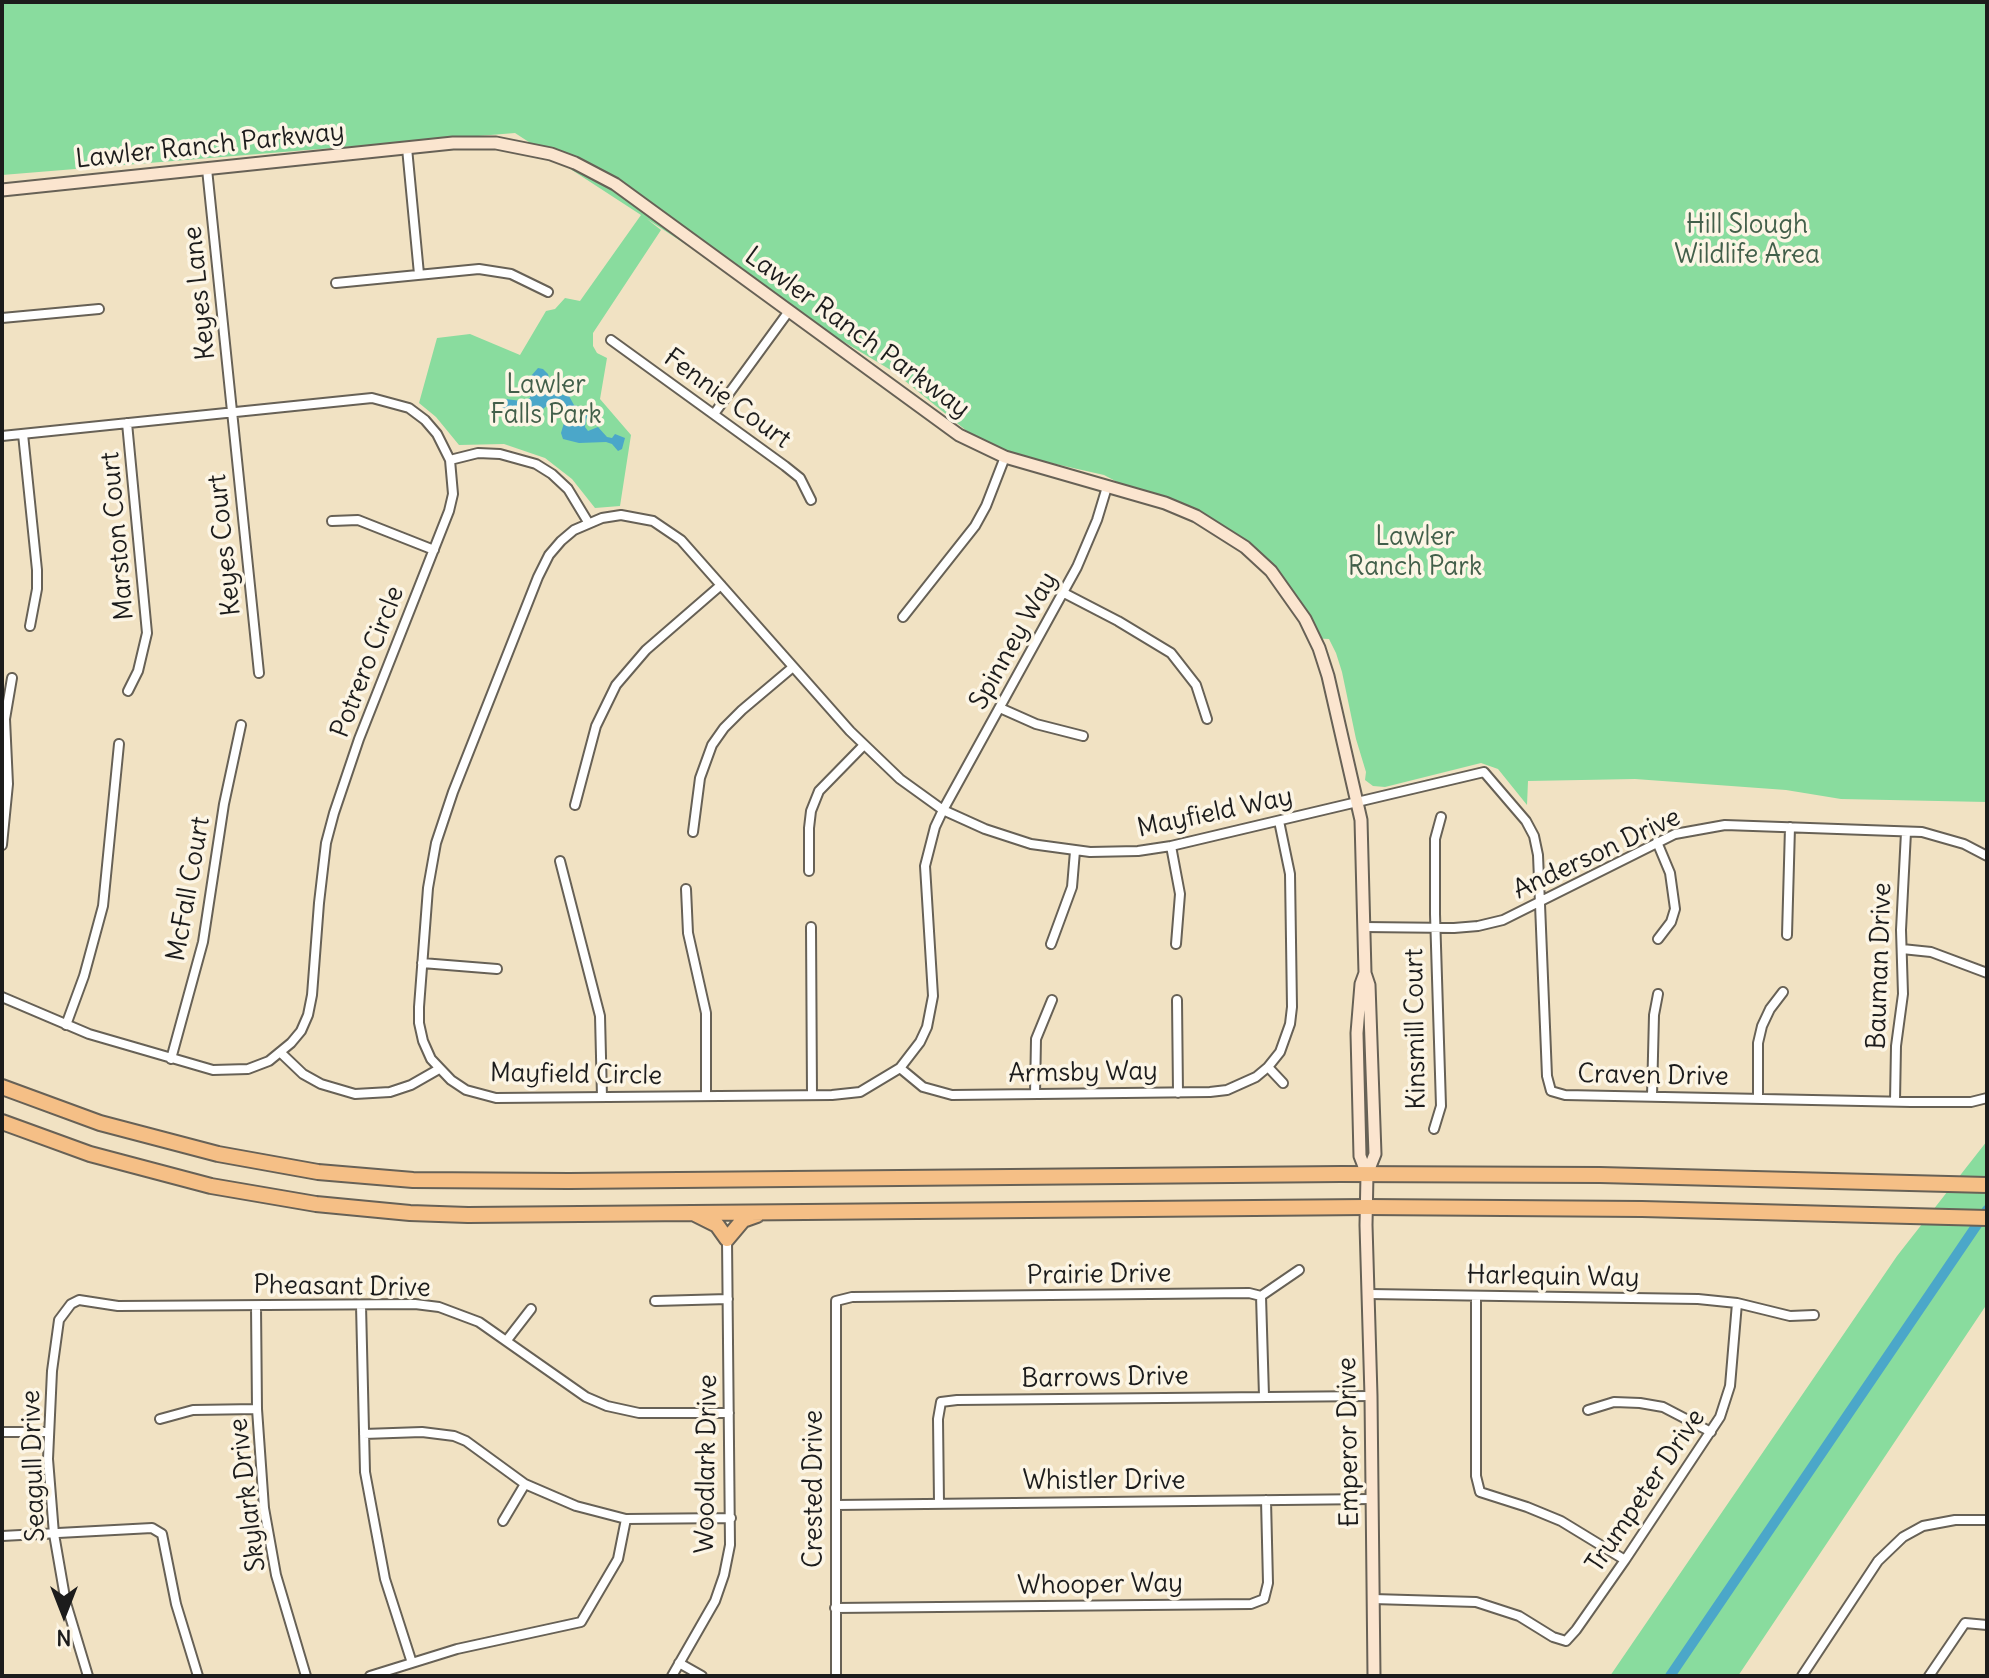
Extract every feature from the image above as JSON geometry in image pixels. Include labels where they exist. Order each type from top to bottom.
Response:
[{"type":"highway","points":[[2,1087],[100,1123],[218,1154],[318,1172],[413,1180],[1367,1174],[1600,1175],[1981,1185]]},
{"type":"highway","points":[[2,1122],[153,1173],[226,1189],[316,1204],[468,1215],[1366,1207],[1642,1209],[1987,1218]]},
{"type":"highway","points":[[691,1213],[717,1225],[727,1239],[743,1220],[765,1212]]},
{"type":"street","name":"Lawler Ranch Parkway","points":[[2,190],[453,143],[496,143],[521,147],[575,163],[615,184],[959,435],[1005,457],[1165,503],[1221,531],[1271,571],[1305,619],[1328,676],[1357,803],[1363,849],[1365,973],[1361,984],[1357,1033],[1360,1156],[1367,1174],[1366,1207]]},
{"type":"street","points":[[407,148],[419,274]]},
{"type":"street","name":"Keyes Lane","points":[[207,169],[232,413]]},
{"type":"street","points":[[336,283],[493,270],[511,274],[548,292]]},
{"type":"street","points":[[2,318],[99,309]]},
{"type":"street","points":[[714,414],[789,311]]},
{"type":"street","name":"Fennie Court","points":[[611,340],[800,478],[811,500]]},
{"type":"street","name":"Potrero Circle","points":[[2,436],[372,398],[409,408],[437,434],[450,460],[453,494],[342,786],[326,843],[312,995],[301,1031],[281,1053],[248,1069],[213,1070],[66,1025],[2,997]]},
{"type":"street","name":"Keyes Court","points":[[232,413],[259,673]]},
{"type":"street","name":"Marston Court","points":[[127,423],[147,622],[144,652],[128,691]]},
{"type":"street","points":[[23,434],[37,570],[35,608],[30,626]]},
{"type":"street","points":[[450,460],[478,453],[500,454],[536,464],[568,489],[588,522],[621,515],[653,521],[681,540],[863,746],[900,779],[943,810]]},
{"type":"street","points":[[903,617],[975,526],[1005,457]]},
{"type":"street","name":"Spinney Way","points":[[943,810],[1064,593],[1089,542],[1107,487]]},
{"type":"street","points":[[332,521],[358,520],[434,550]]},
{"type":"street","name":"Mayfield Circle","points":[[588,522],[561,541],[538,577],[453,792],[432,864],[419,1023],[423,1041],[439,1069],[466,1090],[508,1099],[847,1095],[860,1092],[900,1068],[920,1042],[931,1014],[925,866],[935,827],[943,810]]},
{"type":"street","points":[[575,805],[596,726],[616,685],[646,650],[721,585]]},
{"type":"street","points":[[1064,593],[1171,653],[1196,685],[1207,719]]},
{"type":"street","points":[[693,832],[700,778],[712,745],[742,710],[793,667]]},
{"type":"street","points":[[2,845],[8,784],[5,719],[12,678]]},
{"type":"street","points":[[1000,708],[1036,724],[1083,736]]},
{"type":"street","name":"McFall Court","points":[[171,1059],[203,942],[224,804],[241,725]]},
{"type":"street","points":[[66,1025],[84,976],[103,906],[119,744]]},
{"type":"street","points":[[809,871],[811,811],[819,791],[863,746]]},
{"type":"street","name":"Mayfield Way","points":[[943,810],[1009,838],[1075,851],[1121,852],[1171,846],[1484,772],[1519,812],[1534,836],[1541,903]]},
{"type":"street","name":"Kinsmill Court","points":[[1434,1129],[1441,1106],[1435,839],[1441,817]]},
{"type":"street","points":[[1279,821],[1290,874],[1292,1007],[1286,1039],[1268,1067],[1283,1083]]},
{"type":"street","name":"Anderson Drive","points":[[1364,927],[1435,928],[1503,920],[1657,842],[1698,828],[1725,825],[1906,832],[1941,836],[1987,856]]},
{"type":"street","points":[[1787,935],[1790,827]]},
{"type":"street","name":"Bauman Drive","points":[[1895,1101],[1896,1046],[1903,994],[1906,832]]},
{"type":"street","points":[[1657,842],[1670,873],[1675,909],[1671,922],[1658,939]]},
{"type":"street","points":[[1171,846],[1181,910],[1176,944]]},
{"type":"street","points":[[1051,944],[1072,887],[1075,851]]},
{"type":"street","points":[[560,861],[600,1016],[602,1097]]},
{"type":"street","points":[[686,889],[688,933],[706,1013],[706,1096]]},
{"type":"street","name":"Craven Drive","points":[[1541,903],[1547,1076],[1551,1091],[1565,1095],[1895,1101],[1971,1102],[1987,1098]]},
{"type":"street","points":[[811,927],[812,1095]]},
{"type":"street","points":[[1902,949],[1931,952],[1987,973]]},
{"type":"street","points":[[422,963],[497,969]]},
{"type":"street","points":[[1758,1098],[1758,1043],[1762,1026],[1783,992]]},
{"type":"street","points":[[1652,1096],[1654,1015],[1658,994]]},
{"type":"street","points":[[1035,1094],[1036,1039],[1052,1000]]},
{"type":"street","points":[[1177,1000],[1178,1093]]},
{"type":"street","points":[[281,1053],[303,1074],[321,1084],[355,1094],[390,1092],[411,1085],[439,1069]]},
{"type":"street","name":"Armsby Way","points":[[900,1068],[923,1087],[952,1095],[1227,1090],[1256,1077],[1268,1067]]},
{"type":"street","name":"Emperor Drive","points":[[1366,1207],[1374,1676]]},
{"type":"street","name":"Woodlark Drive","points":[[672,1676],[715,1601],[730,1545],[727,1239]]},
{"type":"street","points":[[1264,1396],[1261,1296],[1299,1270]]},
{"type":"street","name":"Prairie Drive","points":[[836,1301],[852,1297],[1233,1293],[1261,1296]]},
{"type":"street","name":"Harlequin Way","points":[[1369,1294],[1698,1299],[1737,1303],[1790,1316],[1814,1315]]},
{"type":"street","points":[[1476,1296],[1476,1476],[1480,1492],[1561,1521],[1625,1560]]},
{"type":"street","points":[[655,1301],[728,1299]]},
{"type":"street","name":"Pheasant Drive","points":[[71,1304],[79,1300],[118,1306],[415,1304],[439,1307],[460,1313],[507,1340],[586,1397],[607,1406],[639,1413],[729,1413]]},
{"type":"street","name":"Crested Drive","points":[[836,1301],[836,1676]]},
{"type":"street","name":"Trumpeter Drive","points":[[1373,1599],[1476,1602],[1519,1616],[1553,1637],[1566,1641],[1625,1560],[1720,1417],[1730,1386],[1737,1303]]},
{"type":"street","name":"Seagull Drive","points":[[71,1304],[59,1320],[52,1371],[49,1432],[54,1534],[66,1603],[88,1676]]},
{"type":"street","points":[[361,1305],[365,1472],[379,1553],[412,1663]]},
{"type":"street","name":"Skylark Drive","points":[[256,1306],[260,1477],[276,1575],[306,1676]]},
{"type":"street","points":[[507,1340],[531,1309]]},
{"type":"street","name":"Barrows Drive","points":[[939,1503],[938,1419],[941,1402],[1371,1396]]},
{"type":"street","points":[[1588,1410],[1614,1402],[1640,1403],[1673,1411],[1711,1432]]},
{"type":"street","points":[[160,1419],[193,1410],[257,1409]]},
{"type":"street","points":[[2,1432],[49,1432]]},
{"type":"street","points":[[364,1434],[422,1432],[454,1436],[466,1441],[525,1484],[576,1506],[626,1519],[731,1518]]},
{"type":"street","points":[[503,1521],[525,1484]]},
{"type":"street","name":"Whistler Drive","points":[[836,1505],[1372,1499]]},
{"type":"street","name":"Whooper Way","points":[[835,1608],[1251,1604],[1264,1599],[1268,1583],[1266,1500]]},
{"type":"street","points":[[370,1676],[508,1636],[581,1622],[618,1559],[626,1519]]},
{"type":"street","points":[[1806,1674],[1878,1561],[1903,1537],[1923,1526],[1955,1520],[1987,1520]]},
{"type":"street","points":[[2,1536],[152,1528],[162,1534],[176,1604],[198,1676]]},
{"type":"street","points":[[1929,1676],[1965,1623],[1987,1625]]},
{"type":"street","points":[[679,1663],[702,1676]]},
{"type":"green space","name":"Hill Slough Wildlife Area","points":[[2,2],[1987,2],[1987,802],[1841,799],[1786,790],[1635,779],[1528,781],[1527,805],[1498,769],[1481,763],[1385,787],[1373,786],[1365,780],[1366,772],[1336,653],[1329,639],[1309,638],[1294,593],[1221,537],[1104,475],[989,449],[894,372],[734,276],[647,219],[661,230],[593,333],[593,346],[597,353],[607,358],[600,399],[631,435],[620,506],[595,508],[572,479],[545,458],[504,444],[459,445],[436,417],[419,403],[437,338],[470,334],[520,355],[546,311],[555,309],[565,298],[580,301],[641,215],[515,133],[2,175]]},
{"type":"green space","points":[[1987,1141],[1987,1304],[1738,1676],[1610,1676],[1897,1256]]},
{"type":"water","points":[[538,368],[548,374],[553,393],[569,396],[574,405],[588,410],[585,427],[588,431],[598,427],[607,437],[612,438],[615,434],[625,438],[622,449],[618,451],[606,442],[579,443],[563,439],[561,433],[566,416],[560,405],[550,403],[543,409],[536,424],[502,408],[505,399],[522,401],[530,398],[531,376]]},
{"type":"waterway","points":[[1670,1676],[1987,1210]]},
{"type":"park label","name":"Lawler Falls Park","points":[[546,401]]},
{"type":"park label","name":"Lawler Ranch Park","points":[[1415,553]]}]
